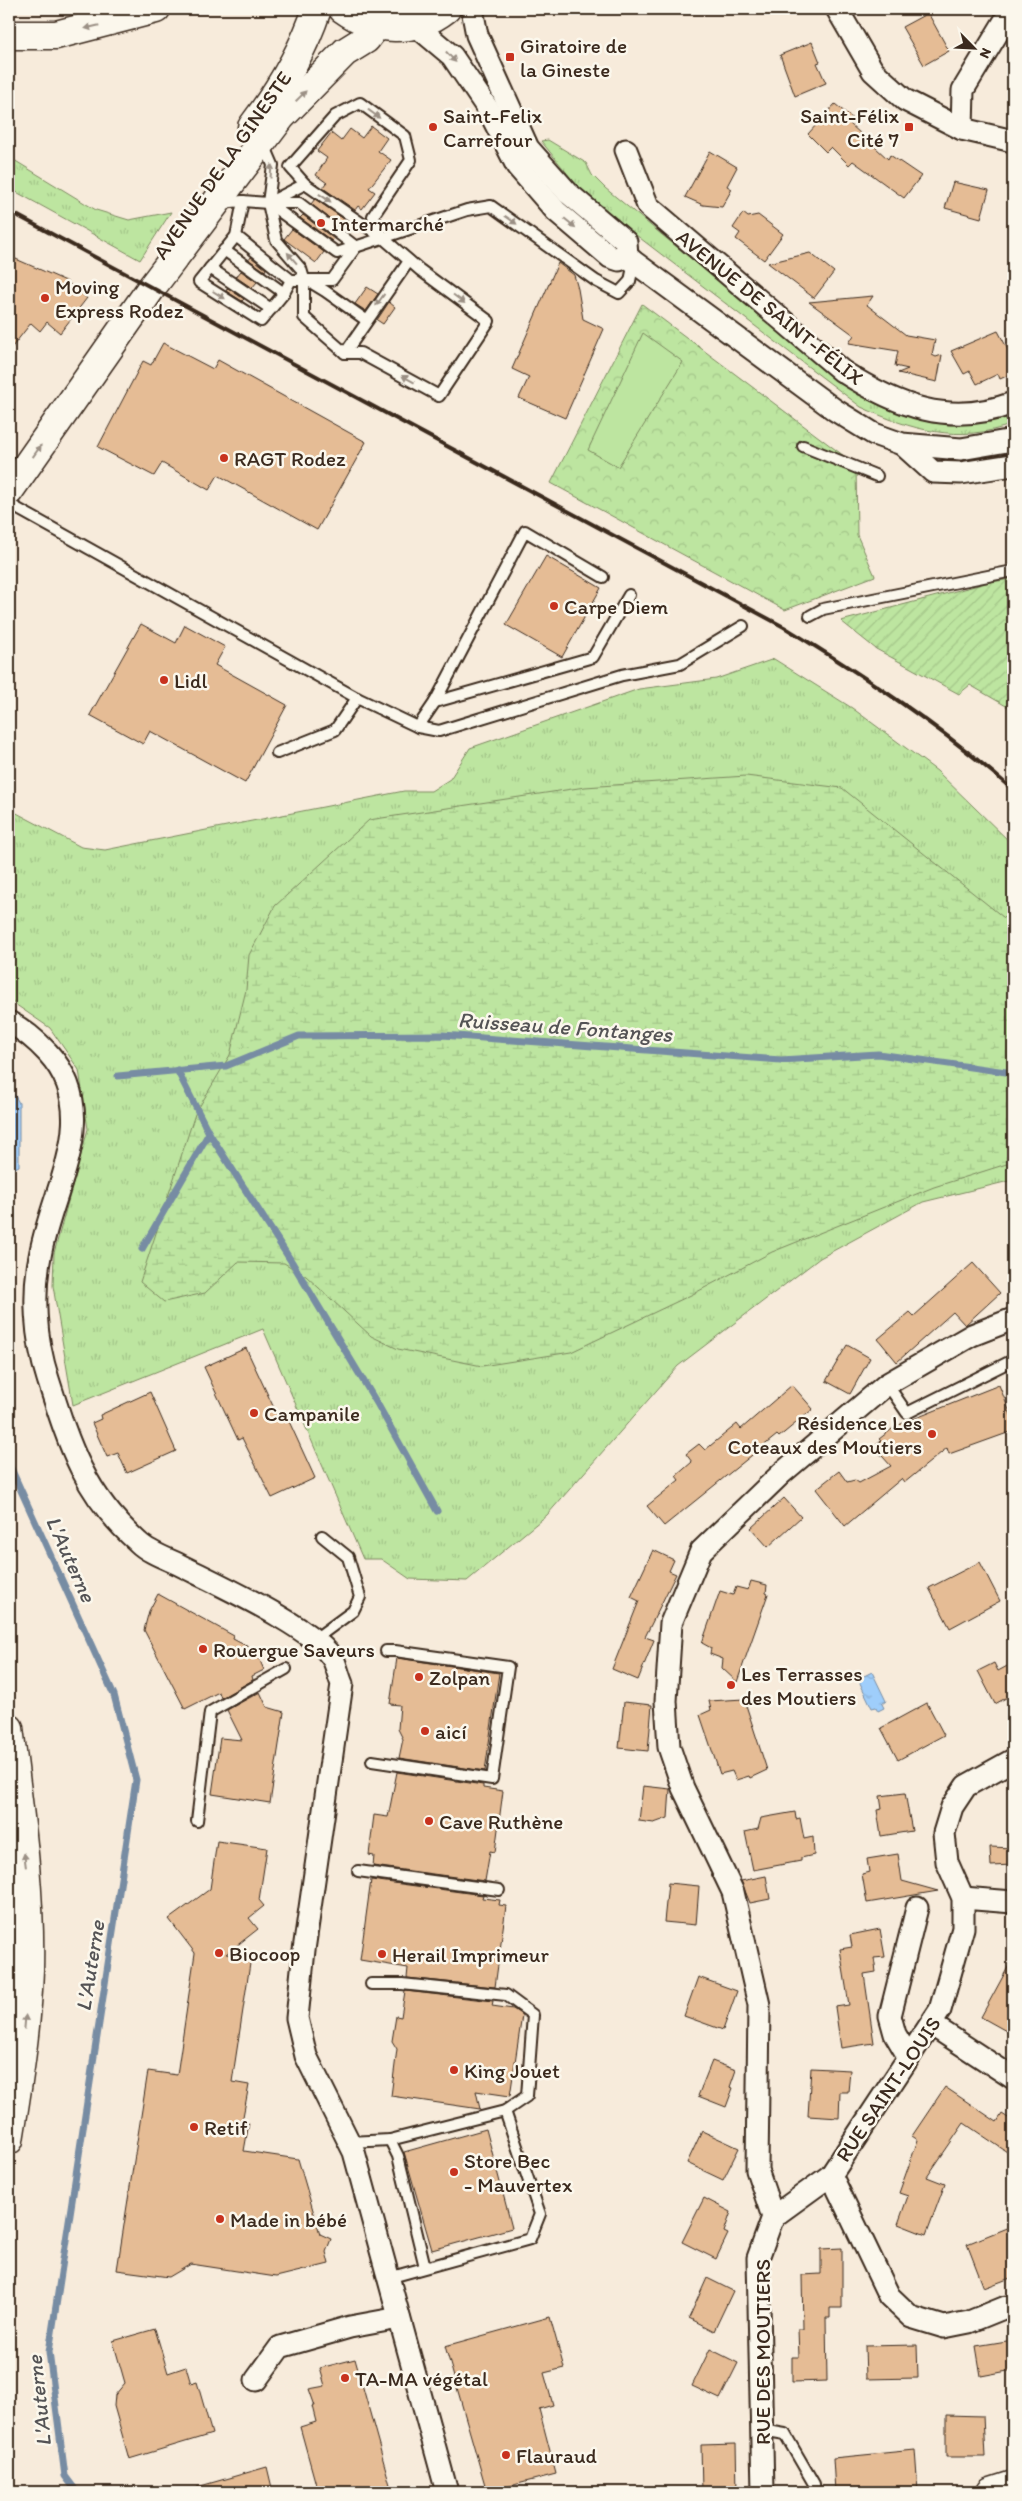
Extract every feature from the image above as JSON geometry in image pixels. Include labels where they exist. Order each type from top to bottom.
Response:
[{"type":"main road","points":[[9,35],[56,36],[156,9]]},
{"type":"main road","name":"AVENUE DE LA GINESTE","points":[[9,459],[269,105],[307,40],[317,9]]},
{"type":"main road","points":[[343,9],[356,18],[376,26],[395,28],[414,25],[436,17],[446,9]]},
{"type":"main road","name":"AVENUE DE LA GINESTE","points":[[9,491],[214,204],[262,141],[281,117],[313,84],[345,52],[366,39],[376,26]]},
{"type":"main road","points":[[9,1728],[27,1874],[29,1970],[21,2064],[9,2140]]},
{"type":"main road","points":[[991,2492],[1013,2485]]},
{"type":"street","name":"AVENUE DE SAINT-FÉLIX","points":[[472,9],[477,35],[528,148],[568,193],[626,242],[631,259],[835,410],[874,434],[902,444],[961,449],[1013,440]]},
{"type":"street","points":[[836,9],[873,71],[905,100],[962,129],[1013,141]]},
{"type":"street","points":[[962,129],[963,90],[1012,9]]},
{"type":"street","name":"AVENUE DE SAINT-FÉLIX","points":[[414,25],[452,56],[488,109],[517,166],[556,211],[610,257],[619,260],[631,259]]},
{"type":"street","name":"AVENUE DE SAINT-FÉLIX","points":[[626,150],[648,206],[842,371],[876,392],[911,407],[944,413],[981,413],[1013,404]]},
{"type":"street","name":"AVENUE DE SAINT-FÉLIX","points":[[902,444],[932,476],[1013,465]]},
{"type":"street","points":[[9,1022],[35,1038],[53,1059],[68,1080],[74,1108],[71,1147],[49,1215],[40,1253],[36,1286],[36,1320],[43,1364],[76,1461],[101,1504],[139,1544],[283,1619],[315,1639],[333,1660],[342,1684],[297,2018],[306,2056],[354,2152],[447,2492]]},
{"type":"street","points":[[773,2216],[757,2170],[759,2005],[733,1892],[683,1788],[669,1747],[666,1701],[670,1623],[701,1550],[782,1473],[887,1384],[972,1335],[1013,1319]]},
{"type":"street","name":"RUE SAINT-LOUIS","points":[[773,2216],[831,2175],[908,2056],[932,2025],[940,2010],[963,1928],[963,1898],[947,1862],[944,1833],[952,1807],[966,1786],[1013,1760]]},
{"type":"street","points":[[963,1898],[1013,1902]]},
{"type":"street","points":[[908,2056],[894,2034],[890,2016],[917,1908]]},
{"type":"street","points":[[932,2025],[1013,2078]]},
{"type":"street","points":[[831,2175],[889,2296],[912,2316],[944,2327],[969,2322],[1006,2306],[1013,2306]]},
{"type":"street","name":"RUE DES MOUTIERS","points":[[763,2492],[758,2258],[773,2216]]},
{"type":"street","points":[[256,2380],[280,2347],[350,2327],[399,2318]]},
{"type":"lane","points":[[262,141],[273,165],[268,203],[276,240],[301,269],[304,279],[304,317],[345,353],[360,353],[439,396],[489,321],[409,261],[383,238],[305,184],[290,167],[335,116],[360,103],[405,136],[411,160],[373,216],[383,238]]},
{"type":"lane","points":[[268,203],[305,184]]},
{"type":"lane","points":[[243,201],[236,236],[199,282],[261,321],[284,293],[291,280]]},
{"type":"lane","points":[[214,204],[243,201],[299,203],[356,248]]},
{"type":"lane","points":[[268,203],[337,252],[356,248],[467,210],[491,206],[596,281],[619,293],[630,281],[631,259]]},
{"type":"lane","points":[[236,236],[291,280],[332,280],[356,248]]},
{"type":"lane","points":[[224,250],[284,293]]},
{"type":"lane","points":[[345,353],[366,320],[409,261]]},
{"type":"lane","points":[[210,268],[271,309]]},
{"type":"lane","points":[[304,279],[326,291],[366,320]]},
{"type":"lane","points":[[803,446],[877,476]]},
{"type":"lane","points":[[9,504],[357,698],[418,727],[439,731],[622,675],[680,664],[743,626]]},
{"type":"lane","points":[[418,727],[435,702],[525,531],[603,577]]},
{"type":"lane","points":[[810,616],[823,610],[1013,571]]},
{"type":"lane","points":[[435,702],[593,657],[629,594]]},
{"type":"lane","points":[[277,753],[335,730],[357,698]]},
{"type":"lane","points":[[887,1384],[907,1413],[1013,1360]]},
{"type":"lane","points":[[315,1639],[353,1611],[360,1597],[348,1557],[322,1536]]},
{"type":"lane","points":[[372,1761],[492,1779],[508,1667],[386,1651]]},
{"type":"lane","points":[[197,1821],[210,1712],[286,1669]]},
{"type":"lane","points":[[358,1871],[498,1890]]},
{"type":"lane","points":[[349,2142],[390,2140],[505,2111],[527,2096],[533,2015],[506,1995],[402,1984],[370,1984]]},
{"type":"lane","points":[[388,2278],[530,2239],[540,2214],[505,2111]]},
{"type":"lane","points":[[390,2140],[398,2156],[425,2267]]},
{"type":"lane","points":[[762,2430],[785,2434],[814,2484],[816,2492]]},
{"type":"green space","points":[[365,9],[425,9],[402,16]]},
{"type":"green space","points":[[548,140],[586,163],[592,175],[605,188],[818,363],[885,406],[913,418],[933,423],[954,424],[1002,418],[1003,420],[1006,419],[1005,417],[1013,414],[1013,424],[974,433],[936,432],[898,422],[861,407],[602,209],[575,183],[541,141]]},
{"type":"green space","points":[[9,157],[96,210],[129,220],[171,212],[140,260],[9,188]]},
{"type":"green space","points":[[642,304],[856,465],[857,535],[875,576],[785,610],[551,483]]},
{"type":"green space","points":[[643,333],[683,362],[618,467],[588,450]]},
{"type":"green space","points":[[1013,579],[1013,710],[970,685],[959,694],[876,649],[841,621],[990,582]]},
{"type":"green space","points":[[774,659],[852,708],[937,771],[1013,845],[1013,1180],[923,1202],[820,1258],[678,1366],[547,1515],[467,1581],[410,1579],[381,1559],[363,1559],[263,1329],[73,1405],[53,1286],[54,1253],[88,1129],[79,1070],[50,1028],[9,1000],[9,809],[81,847],[105,850],[404,791],[431,791],[450,779],[470,748],[639,689],[716,679]]},
{"type":"green space","points":[[746,776],[842,788],[1008,921],[1013,930],[1013,1162],[934,1187],[772,1252],[693,1294],[571,1352],[482,1366],[398,1349],[371,1336],[306,1276],[284,1263],[238,1262],[205,1293],[164,1302],[140,1282],[195,1114],[230,1055],[246,990],[249,955],[275,906],[369,820],[585,787]]},
{"type":"green space","points":[[9,1832],[14,1944],[9,2055]]},
{"type":"water","points":[[9,1085],[19,1103],[19,1166],[9,1171]]},
{"type":"water","points":[[872,1672],[886,1701],[882,1704],[884,1708],[878,1711],[876,1707],[872,1708],[858,1679]]},
{"type":"building","points":[[928,13],[949,51],[924,65],[902,27]]},
{"type":"building","points":[[812,42],[820,62],[817,63],[826,83],[795,96],[780,55]]},
{"type":"building","points":[[835,104],[853,119],[849,123],[888,159],[890,155],[921,176],[904,198],[853,161],[849,165],[831,147],[826,152],[808,134]]},
{"type":"building","points":[[371,126],[387,138],[378,151],[391,160],[369,188],[375,192],[362,209],[358,206],[355,210],[323,188],[327,183],[316,175],[327,158],[317,151],[331,133],[341,141],[350,129],[362,138]]},
{"type":"building","points":[[710,151],[737,167],[727,186],[732,189],[722,207],[703,205],[685,197]]},
{"type":"building","points":[[953,182],[989,190],[981,218],[945,208]]},
{"type":"building","points":[[315,199],[347,221],[342,228],[311,204]]},
{"type":"building","points":[[743,213],[748,217],[758,215],[783,234],[764,260],[736,239],[740,233],[733,228]]},
{"type":"building","points":[[303,215],[334,239],[332,241],[300,218]]},
{"type":"building","points":[[292,229],[324,252],[316,263],[284,239]]},
{"type":"building","points":[[810,253],[834,272],[814,298],[768,263]]},
{"type":"building","points":[[9,256],[66,281],[87,298],[60,333],[47,322],[40,331],[31,323],[9,351]]},
{"type":"building","points":[[251,257],[266,269],[265,271],[249,260]]},
{"type":"building","points":[[558,263],[574,275],[583,319],[604,329],[565,418],[519,398],[529,377],[512,369]]},
{"type":"building","points":[[241,271],[257,282],[252,288],[236,277]]},
{"type":"building","points":[[367,287],[378,294],[366,311],[355,304]]},
{"type":"building","points":[[228,288],[244,299],[242,301],[226,291]]},
{"type":"building","points":[[873,296],[867,305],[906,335],[935,340],[932,355],[936,357],[942,355],[937,382],[898,373],[908,369],[895,366],[898,351],[849,343],[854,335],[809,302]]},
{"type":"building","points":[[389,302],[395,307],[383,324],[377,320]]},
{"type":"building","points":[[998,331],[1013,359],[1013,373],[1000,379],[998,374],[977,384],[970,371],[964,374],[951,351]]},
{"type":"building","points":[[163,343],[213,369],[218,360],[366,442],[317,530],[218,475],[209,490],[162,463],[154,476],[98,447],[143,361],[151,365]]},
{"type":"building","name":"Carpe Diem","points":[[546,556],[601,588],[562,657],[506,625]]},
{"type":"building","points":[[141,624],[176,643],[185,625],[225,647],[215,665],[287,705],[245,783],[150,731],[143,744],[90,715]]},
{"type":"building","points":[[973,1263],[1000,1293],[965,1325],[953,1312],[897,1362],[878,1339],[910,1312],[914,1316]]},
{"type":"building","points":[[847,1345],[870,1358],[850,1394],[826,1381]]},
{"type":"building","points":[[246,1348],[280,1421],[287,1417],[315,1478],[272,1498],[242,1438],[238,1440],[204,1367]]},
{"type":"building","points":[[792,1385],[813,1409],[779,1437],[777,1435],[664,1526],[647,1506],[679,1480],[676,1476],[692,1462],[686,1454],[699,1444],[705,1450],[737,1424],[741,1429]]},
{"type":"building","name":"Résidence Les Coteaux des Moutiers","points":[[999,1385],[1013,1420],[1013,1431],[949,1454],[947,1448],[904,1483],[901,1479],[845,1526],[816,1489],[839,1471],[847,1482],[855,1480],[859,1483],[891,1466],[874,1447],[881,1441],[879,1439],[896,1426]]},
{"type":"building","points":[[150,1392],[176,1451],[127,1473],[118,1453],[107,1457],[92,1423],[101,1419],[100,1415]]},
{"type":"building","points":[[784,1498],[801,1517],[768,1547],[751,1528]]},
{"type":"building","points":[[653,1550],[674,1560],[669,1571],[676,1574],[645,1637],[654,1640],[638,1680],[612,1669],[639,1601],[631,1597]]},
{"type":"building","points":[[980,1562],[1000,1601],[950,1628],[929,1588]]},
{"type":"building","points":[[751,1581],[767,1585],[766,1593],[768,1594],[737,1682],[722,1668],[723,1659],[710,1654],[711,1648],[702,1643],[720,1591],[733,1595],[736,1587],[748,1590]]},
{"type":"building","points":[[158,1594],[234,1636],[233,1639],[256,1651],[264,1670],[252,1676],[253,1680],[221,1698],[219,1692],[185,1709],[144,1630],[149,1611]]},
{"type":"building","points":[[397,1658],[499,1673],[485,1771],[399,1758],[403,1739],[398,1729],[400,1705],[390,1704]]},
{"type":"building","points":[[994,1663],[998,1671],[1013,1663],[1013,1694],[995,1704],[978,1671]]},
{"type":"building","points":[[260,1692],[267,1707],[284,1712],[270,1803],[212,1794],[220,1738],[242,1740],[227,1710]]},
{"type":"building","points":[[744,1699],[767,1770],[750,1778],[749,1776],[736,1780],[732,1771],[720,1774],[700,1715],[711,1710],[709,1701]]},
{"type":"building","points":[[624,1702],[652,1705],[648,1751],[619,1748]]},
{"type":"building","points":[[927,1703],[944,1735],[898,1760],[881,1728]]},
{"type":"building","points":[[397,1772],[483,1785],[483,1788],[503,1791],[495,1852],[490,1851],[485,1881],[373,1866],[374,1856],[369,1855],[374,1815],[388,1817]]},
{"type":"building","points":[[643,1786],[670,1789],[668,1818],[654,1823],[639,1821]]},
{"type":"building","points":[[905,1793],[912,1831],[881,1836],[877,1810],[882,1809],[880,1796]]},
{"type":"building","points":[[795,1812],[796,1819],[800,1818],[804,1839],[813,1837],[814,1855],[801,1858],[801,1861],[753,1870],[745,1832],[758,1829],[761,1818]]},
{"type":"building","points":[[217,1841],[267,1848],[259,1900],[264,1906],[249,1918],[258,1929],[226,1954],[251,1957],[232,2082],[249,2085],[242,2122],[249,2123],[244,2151],[298,2159],[320,2234],[331,2239],[326,2252],[329,2264],[276,2277],[191,2264],[169,2277],[117,2270],[148,2071],[177,2075],[195,1953],[169,1919],[210,1889]]},
{"type":"building","points":[[990,1847],[1013,1848],[1013,1865],[991,1866]]},
{"type":"building","points":[[898,1854],[902,1881],[938,1891],[867,1903],[862,1874],[869,1872],[867,1859]]},
{"type":"building","points":[[766,1876],[770,1899],[750,1903],[741,1881]]},
{"type":"building","points":[[371,1880],[483,1895],[482,1898],[500,1900],[499,1905],[506,1906],[495,1987],[407,1978],[408,1968],[360,1960]]},
{"type":"building","points":[[668,1883],[699,1886],[696,1925],[664,1922]]},
{"type":"building","points":[[880,1929],[885,1957],[874,1958],[876,1972],[864,1974],[874,2043],[841,2048],[835,2007],[849,2005],[840,1949],[852,1947],[850,1935]]},
{"type":"building","points":[[1013,1958],[1013,2022],[1008,2032],[981,2017]]},
{"type":"building","points":[[698,1977],[737,1991],[723,2030],[684,2016]]},
{"type":"building","name":"King Jouet","points":[[405,1991],[493,2001],[492,2006],[513,2009],[522,2015],[510,2096],[476,2091],[480,2109],[391,2096],[397,2049],[392,2041],[396,2016],[401,2017]]},
{"type":"building","points":[[712,2061],[736,2070],[730,2087],[733,2088],[726,2107],[698,2096]]},
{"type":"building","points":[[811,2068],[850,2070],[848,2092],[840,2092],[839,2118],[808,2116]]},
{"type":"building","points":[[945,2087],[997,2122],[1002,2114],[1013,2121],[1013,2156],[964,2123],[927,2177],[945,2184],[926,2235],[898,2224],[908,2196],[899,2193],[918,2140],[912,2136]]},
{"type":"building","name":"Store Bec - Mauvertex","points":[[486,2129],[512,2228],[432,2250],[404,2152]]},
{"type":"building","points":[[702,2131],[739,2148],[723,2180],[687,2163]]},
{"type":"building","points":[[704,2198],[731,2212],[724,2232],[728,2234],[716,2259],[682,2242]]},
{"type":"building","points":[[1009,2227],[1013,2237],[1013,2277],[984,2288],[967,2244]]},
{"type":"building","points":[[842,2248],[842,2308],[830,2308],[830,2318],[826,2318],[827,2381],[792,2382],[792,2357],[799,2357],[798,2329],[803,2329],[802,2275],[821,2274],[821,2249]]},
{"type":"building","points":[[707,2278],[733,2291],[714,2331],[689,2318]]},
{"type":"building","points":[[550,2317],[564,2368],[544,2373],[553,2405],[539,2409],[556,2474],[487,2492],[445,2346]]},
{"type":"building","points":[[155,2329],[168,2373],[186,2367],[191,2384],[197,2382],[212,2434],[129,2459],[114,2406],[115,2395],[125,2383],[113,2341]]},
{"type":"building","points":[[1013,2340],[1013,2370],[981,2376],[976,2346]]},
{"type":"building","points":[[917,2345],[918,2378],[866,2379],[865,2346]]},
{"type":"building","points":[[710,2349],[738,2363],[720,2399],[692,2386]]},
{"type":"building","points":[[355,2359],[392,2492],[318,2492],[300,2427],[316,2422],[312,2406],[315,2406],[309,2389],[325,2386],[320,2368]]},
{"type":"building","points":[[946,2415],[983,2416],[985,2457],[946,2457]]},
{"type":"building","points":[[736,2444],[737,2492],[702,2492],[701,2445]]},
{"type":"building","points":[[915,2450],[918,2492],[835,2492],[833,2458]]},
{"type":"building","points":[[267,2467],[273,2492],[198,2492],[197,2487]]},
{"type":"waterway","name":"Ruisseau de Fontanges","points":[[118,1076],[226,1066],[299,1036],[443,1035],[781,1060],[878,1054],[1013,1073]]},
{"type":"waterway","points":[[177,1070],[209,1133],[293,1264],[378,1405],[437,1511]]},
{"type":"waterway","points":[[142,1249],[209,1133]]},
{"type":"waterway","name":"L'Auterne","points":[[9,1464],[114,1695],[136,1780],[49,2352],[65,2476],[77,2492]]},
{"type":"railway","points":[[9,211],[784,627],[902,703],[959,745],[1013,790]]},
{"type":"place","name":"Giratoire de la Gineste","points":[[510,57]]},
{"type":"place","name":"Saint-Felix Carrefour","points":[[433,127]]},
{"type":"place","name":"Saint-Félix Cité 7","points":[[909,127]]},
{"type":"place","name":"Intermarché","points":[[321,223]]},
{"type":"place","name":"Moving Express Rodez","points":[[45,298]]},
{"type":"place","name":"RAGT Rodez","points":[[224,458]]},
{"type":"place","name":"Carpe Diem","points":[[554,606]]},
{"type":"place","name":"Lidl","points":[[164,680]]},
{"type":"place","name":"Campanile","points":[[254,1413]]},
{"type":"place","name":"Résidence Les Coteaux des Moutiers","points":[[932,1434]]},
{"type":"place","name":"Rouergue Saveurs","points":[[203,1649]]},
{"type":"place","name":"Zolpan","points":[[419,1677]]},
{"type":"place","name":"Les Terrasses des Moutiers","points":[[731,1685]]},
{"type":"place","name":"aicí","points":[[425,1731]]},
{"type":"place","name":"Cave Ruthène","points":[[429,1821]]},
{"type":"place","name":"Biocoop","points":[[219,1953]]},
{"type":"place","name":"Herail Imprimeur","points":[[382,1954]]},
{"type":"place","name":"King Jouet","points":[[454,2070]]},
{"type":"place","name":"Retif","points":[[194,2127]]},
{"type":"place","name":"Store Bec - Mauvertex","points":[[454,2172]]},
{"type":"place","name":"Made in bébé","points":[[220,2219]]},
{"type":"place","name":"TA-MA végétal","points":[[345,2378]]},
{"type":"place","name":"Flauraud","points":[[506,2455]]}]
